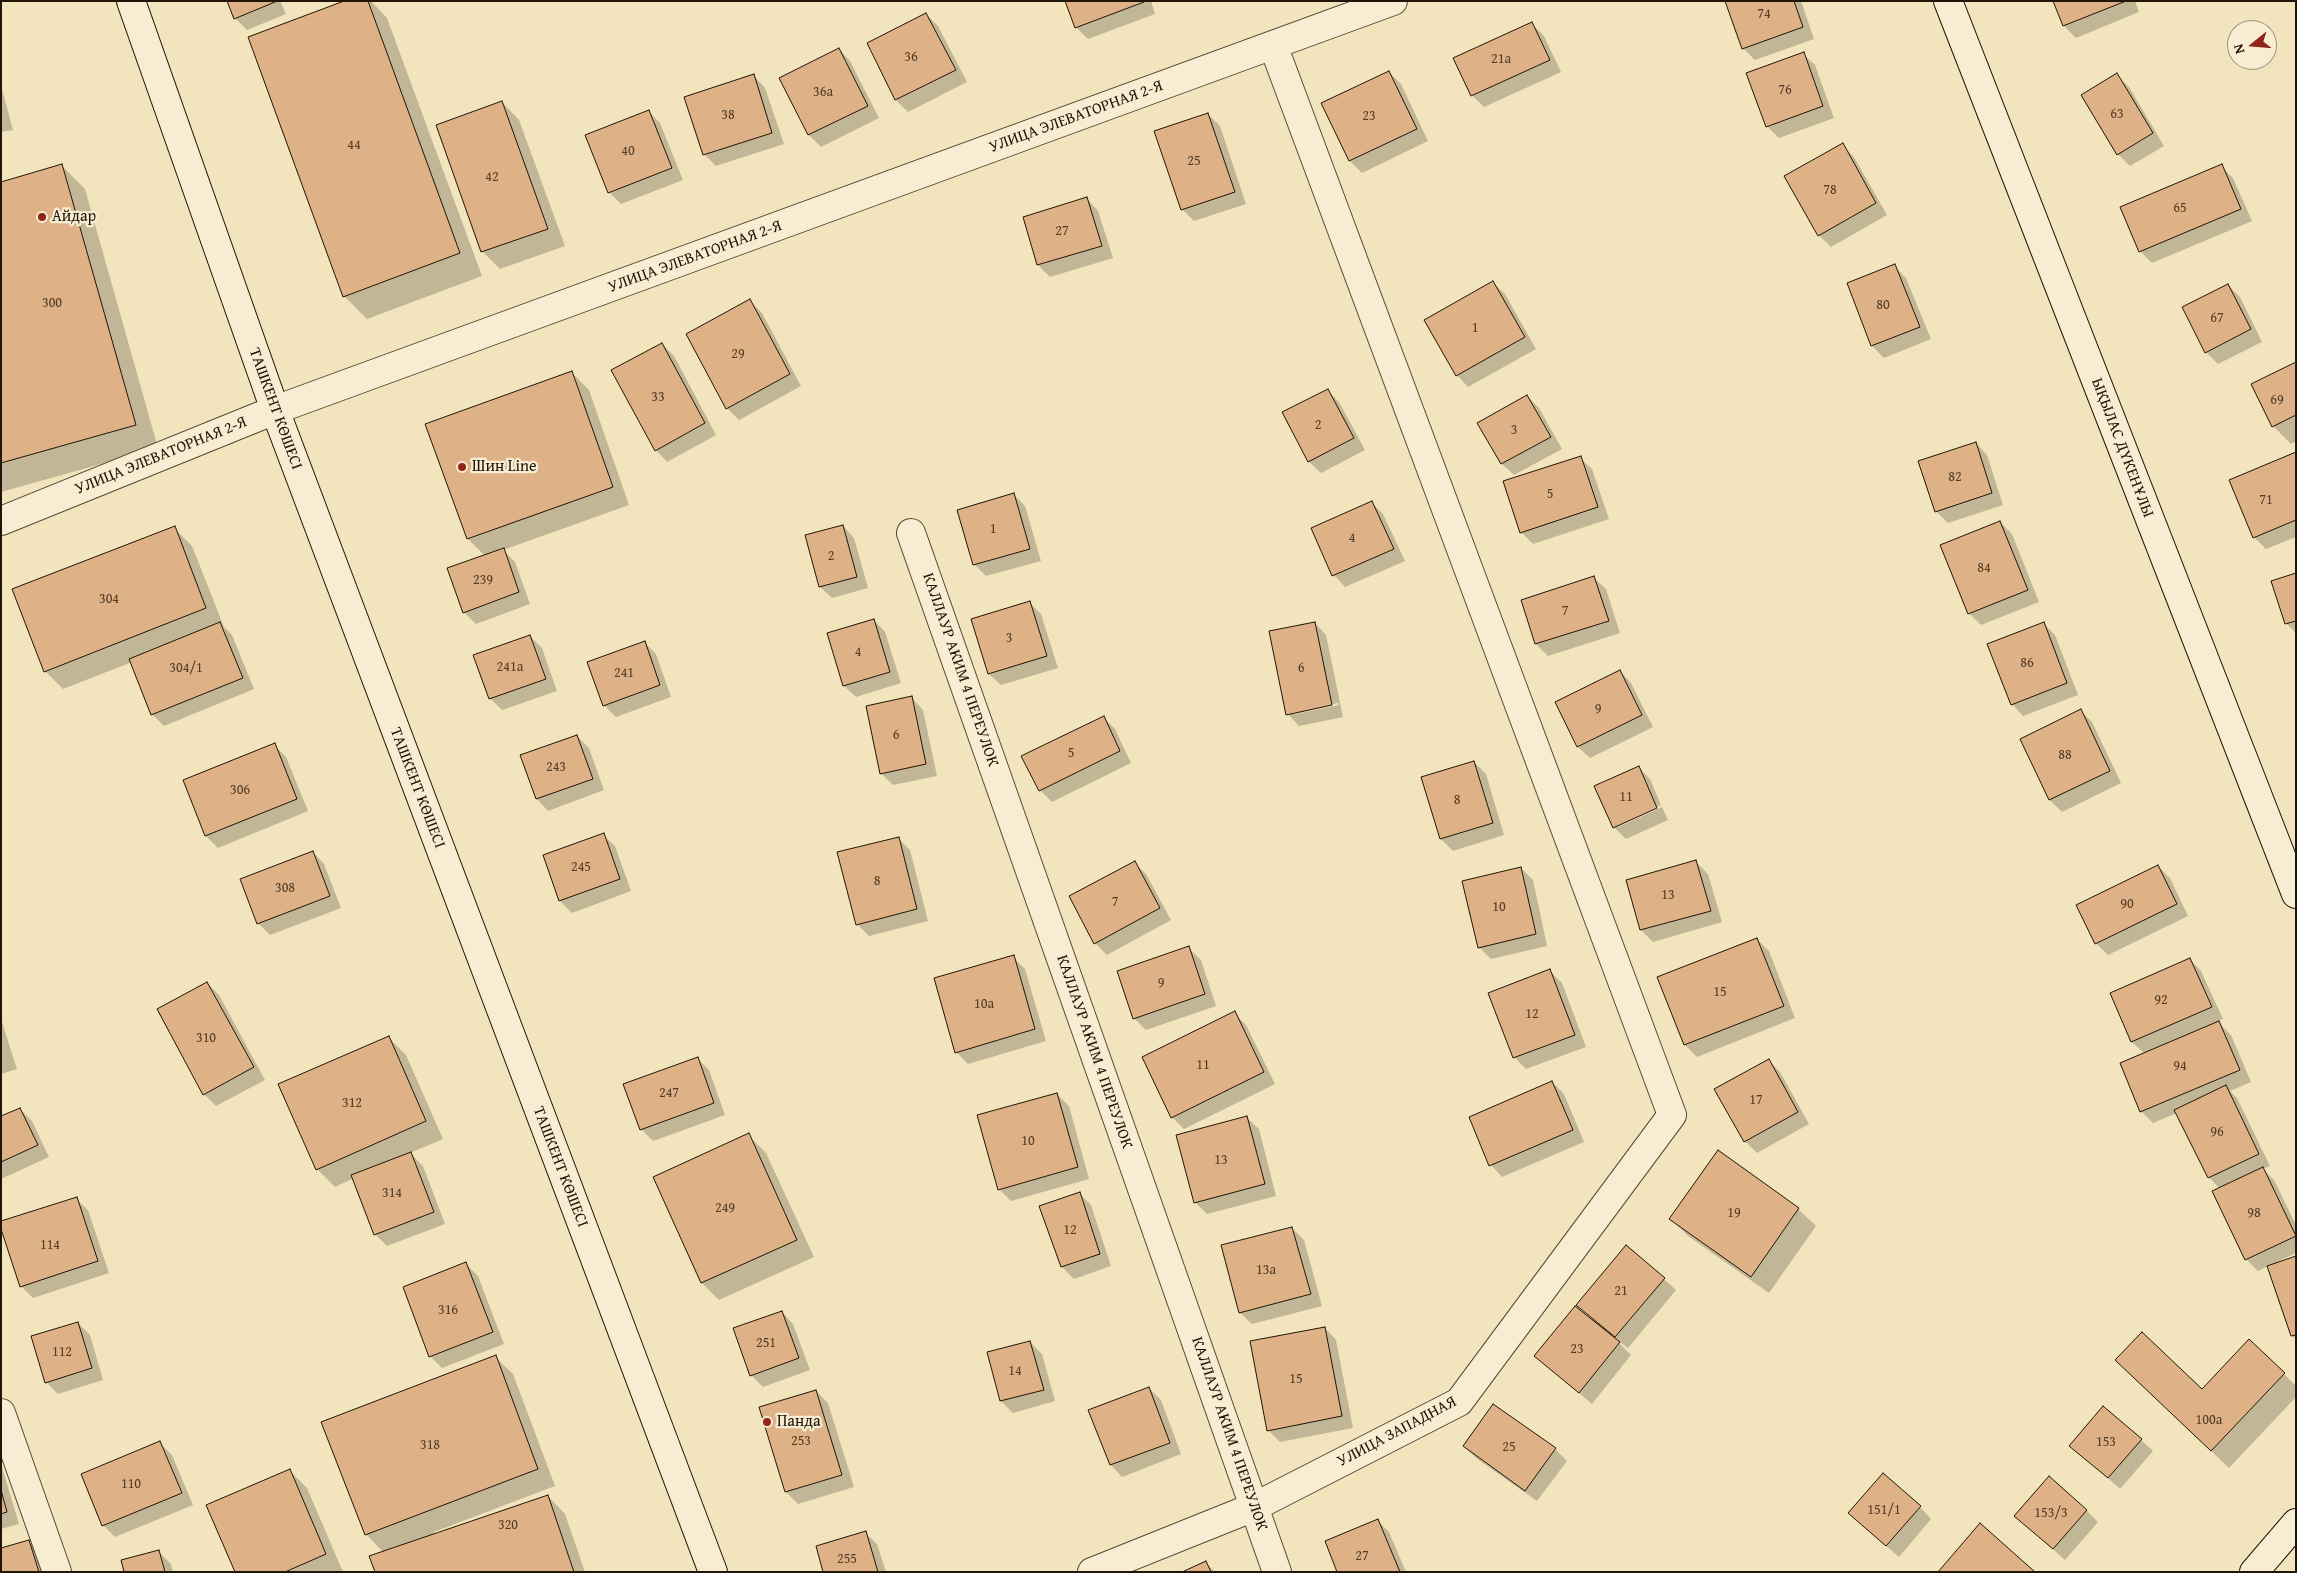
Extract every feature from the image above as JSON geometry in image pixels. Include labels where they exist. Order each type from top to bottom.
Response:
[{"type":"street","name":"ТАШКЕНТ КӨШЕСІ","points":[[131,1],[275,410],[713,1572]]},
{"type":"street","name":"УЛИЦА ЭЛЕВАТОРНАЯ 2-Я","points":[[1,521],[275,410],[1393,1]]},
{"type":"street","name":"ЫҚЫЛАС ДҮКЕНҰЛЫ","points":[[1948,1],[2296,894]]},
{"type":"street","name":"УЛИЦА ЗАПАДНАЯ","points":[[1092,1572],[1254,1507],[1459,1402],[1672,1115],[1273,45]]},
{"type":"street","name":"КАЛЛАУР АКИМ 4 ПЕРЕУЛОК","points":[[911,533],[1277,1572]]},
{"type":"street","points":[[1,1413],[57,1572]]},
{"type":"street","points":[[2254,1572],[2296,1523]]},
{"type":"building","points":[[227,1],[274,1],[275,2],[234,19]]},
{"type":"building","points":[[344,1],[368,1],[460,253],[343,297],[248,37]]},
{"type":"building","points":[[1065,1],[1144,1],[1144,2],[1075,28]]},
{"type":"building","points":[[1725,1],[1794,1],[1803,27],[1742,49]]},
{"type":"building","points":[[2053,1],[2126,1],[2063,26]]},
{"type":"building","points":[[926,13],[956,70],[895,100],[867,43]]},
{"type":"building","points":[[1532,22],[1550,60],[1471,96],[1453,58]]},
{"type":"building","points":[[839,48],[868,106],[808,135],[779,78]]},
{"type":"building","points":[[1804,52],[1823,106],[1766,127],[1746,73]]},
{"type":"building","points":[[1389,71],[1417,129],[1349,161],[1321,103]]},
{"type":"building","points":[[2117,73],[2153,133],[2117,155],[2081,95]]},
{"type":"building","points":[[754,74],[772,133],[703,155],[684,97]]},
{"type":"building","points":[[502,101],[548,229],[481,252],[436,125]]},
{"type":"building","points":[[649,110],[672,168],[608,193],[585,135]]},
{"type":"building","points":[[1208,113],[1235,192],[1181,210],[1154,131]]},
{"type":"building","points":[[1843,143],[1876,203],[1818,236],[1784,176]]},
{"type":"building","points":[[62,164],[136,425],[1,463],[1,182]]},
{"type":"building","points":[[2222,164],[2241,209],[2139,252],[2120,207]]},
{"type":"building","points":[[1087,197],[1102,246],[1037,265],[1023,217]]},
{"type":"building","points":[[1895,264],[1920,327],[1871,346],[1847,283]]},
{"type":"building","points":[[1493,281],[1525,337],[1456,376],[1424,320]]},
{"type":"building","points":[[2228,284],[2251,329],[2205,353],[2182,307]]},
{"type":"building","points":[[750,299],[790,374],[726,409],[686,334]]},
{"type":"building","points":[[662,343],[705,423],[655,451],[611,370]]},
{"type":"building","points":[[2296,362],[2296,415],[2272,427],[2251,384]]},
{"type":"building","points":[[572,371],[613,487],[467,539],[425,424]]},
{"type":"building","points":[[1328,389],[1354,438],[1308,462],[1282,412]]},
{"type":"building","points":[[1527,395],[1551,437],[1501,464],[1477,423]]},
{"type":"building","points":[[1976,442],[1992,493],[1935,512],[1918,461]]},
{"type":"building","points":[[2296,452],[2296,520],[2253,538],[2229,480]]},
{"type":"building","points":[[1581,456],[1598,507],[1520,533],[1503,481]]},
{"type":"building","points":[[1014,493],[1030,549],[973,565],[957,510]]},
{"type":"building","points":[[1372,501],[1394,549],[1332,576],[1311,528]]},
{"type":"building","points":[[2000,521],[2028,590],[1968,614],[1940,545]]},
{"type":"building","points":[[843,525],[857,577],[819,587],[805,535]]},
{"type":"building","points":[[175,526],[206,608],[44,672],[12,589]]},
{"type":"building","points":[[504,548],[519,592],[463,613],[447,568]]},
{"type":"building","points":[[2296,573],[2296,621],[2285,624],[2271,581]]},
{"type":"building","points":[[1594,576],[1609,621],[1535,644],[1521,600]]},
{"type":"building","points":[[1030,601],[1047,656],[988,674],[971,619]]},
{"type":"building","points":[[874,619],[890,672],[843,686],[827,633]]},
{"type":"building","points":[[220,622],[243,678],[151,715],[129,659]]},
{"type":"building","points":[[1315,622],[1332,705],[1286,715],[1269,631]]},
{"type":"building","points":[[2044,622],[2067,683],[2011,705],[1987,644]]},
{"type":"building","points":[[530,635],[546,679],[489,699],[473,655]]},
{"type":"building","points":[[645,641],[660,685],[603,706],[587,662]]},
{"type":"building","points":[[1620,670],[1642,715],[1577,747],[1555,702]]},
{"type":"building","points":[[912,696],[926,764],[880,774],[866,706]]},
{"type":"building","points":[[2081,709],[2110,771],[2049,800],[2020,739]]},
{"type":"building","points":[[1104,716],[1120,751],[1039,791],[1021,756]]},
{"type":"building","points":[[577,735],[593,779],[536,799],[520,755]]},
{"type":"building","points":[[275,743],[297,799],[205,836],[183,780]]},
{"type":"building","points":[[1474,761],[1493,823],[1440,839],[1421,777]]},
{"type":"building","points":[[1639,766],[1657,808],[1613,828],[1594,786]]},
{"type":"building","points":[[604,833],[620,879],[559,901],[543,855]]},
{"type":"building","points":[[899,837],[917,909],[856,925],[837,852]]},
{"type":"building","points":[[313,851],[330,896],[257,924],[240,879]]},
{"type":"building","points":[[1696,860],[1711,911],[1640,930],[1626,880]]},
{"type":"building","points":[[1135,861],[1160,908],[1094,944],[1069,896]]},
{"type":"building","points":[[2158,865],[2177,904],[2095,944],[2076,905]]},
{"type":"building","points":[[1521,867],[1536,934],[1478,948],[1462,881]]},
{"type":"building","points":[[1757,938],[1784,1006],[1684,1045],[1657,977]]},
{"type":"building","points":[[1189,946],[1205,994],[1133,1019],[1117,971]]},
{"type":"building","points":[[1014,955],[1035,1029],[955,1053],[934,978]]},
{"type":"building","points":[[2190,958],[2212,1007],[2131,1042],[2110,993]]},
{"type":"building","points":[[1550,969],[1575,1035],[1513,1058],[1488,993]]},
{"type":"building","points":[[207,982],[254,1067],[203,1095],[157,1009]]},
{"type":"building","points":[[1235,1011],[1264,1072],[1171,1118],[1142,1057]]},
{"type":"building","points":[[2219,1021],[2240,1070],[2140,1112],[2120,1063]]},
{"type":"building","points":[[389,1036],[426,1121],[316,1170],[278,1084]]},
{"type":"building","points":[[698,1057],[714,1103],[640,1130],[623,1084]]},
{"type":"building","points":[[1769,1059],[1798,1112],[1744,1142],[1714,1089]]},
{"type":"building","points":[[1552,1081],[1573,1130],[1489,1166],[1469,1117]]},
{"type":"building","points":[[2226,1085],[2259,1154],[2208,1178],[2174,1110]]},
{"type":"building","points":[[1057,1093],[1078,1167],[998,1190],[977,1115]]},
{"type":"building","points":[[20,1108],[38,1145],[1,1162],[1,1116]]},
{"type":"building","points":[[1247,1116],[1265,1184],[1194,1203],[1176,1135]]},
{"type":"building","points":[[749,1133],[797,1240],[701,1283],[653,1177]]},
{"type":"building","points":[[1718,1150],[1799,1208],[1751,1277],[1669,1219]]},
{"type":"building","points":[[411,1152],[434,1212],[374,1235],[351,1175]]},
{"type":"building","points":[[2263,1167],[2296,1236],[2245,1260],[2212,1191]]},
{"type":"building","points":[[1080,1192],[1100,1254],[1061,1267],[1039,1206]]},
{"type":"building","points":[[77,1197],[98,1261],[20,1287],[1,1229],[1,1221]]},
{"type":"building","points":[[1292,1227],[1311,1294],[1239,1313],[1221,1245]]},
{"type":"building","points":[[1626,1245],[1665,1278],[1615,1337],[1576,1305]]},
{"type":"building","points":[[2296,1256],[2296,1335],[2291,1336],[2267,1266]]},
{"type":"building","points":[[466,1262],[493,1332],[429,1357],[403,1287]]},
{"type":"building","points":[[1575,1306],[1620,1342],[1579,1393],[1534,1356]]},
{"type":"building","points":[[782,1311],[799,1358],[750,1376],[733,1328]]},
{"type":"building","points":[[78,1322],[92,1368],[45,1383],[31,1336]]},
{"type":"building","points":[[1325,1327],[1342,1416],[1267,1431],[1250,1341]]},
{"type":"building","points":[[2142,1332],[2202,1389],[2249,1339],[2285,1373],[2211,1451],[2115,1360]]},
{"type":"building","points":[[1030,1341],[1044,1390],[1000,1401],[987,1352]]},
{"type":"building","points":[[496,1355],[538,1469],[365,1535],[321,1422]]},
{"type":"building","points":[[1149,1387],[1170,1443],[1110,1465],[1088,1410]]},
{"type":"building","points":[[816,1390],[842,1475],[785,1492],[759,1407]]},
{"type":"building","points":[[1493,1404],[1556,1448],[1525,1491],[1463,1446]]},
{"type":"building","points":[[2103,1406],[2142,1439],[2108,1478],[2069,1446]]},
{"type":"building","points":[[160,1441],[182,1493],[102,1526],[81,1474]]},
{"type":"building","points":[[290,1469],[326,1554],[285,1572],[235,1572],[206,1505]]},
{"type":"building","points":[[1883,1473],[1921,1506],[1886,1546],[1848,1513]]},
{"type":"building","points":[[2049,1476],[2087,1510],[2053,1549],[2014,1516]]},
{"type":"building","points":[[1,1490],[7,1512],[1,1514]]},
{"type":"building","points":[[548,1495],[574,1572],[375,1572],[369,1556]]},
{"type":"building","points":[[1378,1519],[1400,1572],[1337,1572],[1325,1541]]},
{"type":"building","points":[[1980,1523],[2035,1572],[1938,1572]]},
{"type":"building","points":[[866,1531],[878,1572],[823,1572],[816,1546]]},
{"type":"building","points":[[29,1540],[39,1572],[1,1572],[1,1548]]},
{"type":"building","points":[[159,1550],[165,1572],[124,1572],[121,1560]]},
{"type":"building","points":[[1206,1561],[1211,1572],[1182,1572]]},
{"type":"place","name":"Айдар","points":[[42,217]]},
{"type":"place","name":"Шин Line","points":[[462,467]]},
{"type":"place","name":"Панда","points":[[767,1422]]}]
